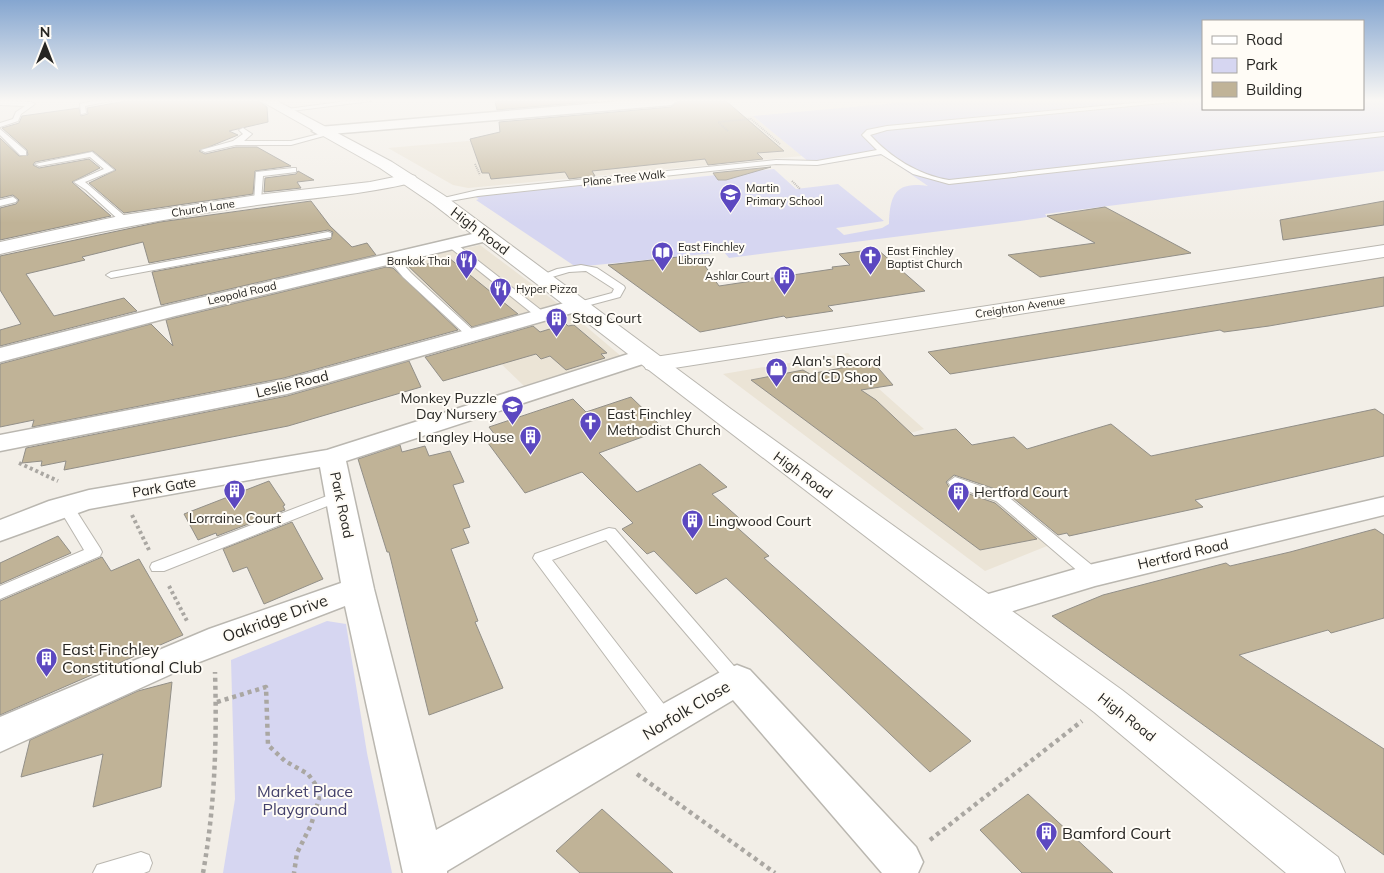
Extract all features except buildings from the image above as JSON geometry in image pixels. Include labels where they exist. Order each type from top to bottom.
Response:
[{"type":"main road","name":"High Road","points":[[339,142],[409,179],[439,200],[650,360],[1108,701],[1322,873]]},
{"type":"main road","name":"Church Lane","points":[[0,248],[124,220],[257,200],[370,187],[409,179]]},
{"type":"main road","name":"Creighton Avenue","points":[[650,360],[1384,251]]},
{"type":"street","name":"Leopold Road","points":[[0,355],[170,310],[485,236]]},
{"type":"street","name":"Leslie Road","points":[[0,443],[287,387],[579,305]]},
{"type":"street","name":"Park Road","points":[[424,867],[358,589],[332,457],[650,360]]},
{"type":"street","name":"Park Gate","points":[[0,531],[65,505],[92,497],[122,495],[332,457]]},
{"type":"street","name":"Hertford Road","points":[[983,608],[1094,575],[1384,506]]},
{"type":"street","name":"Oakridge Drive","points":[[0,735],[111,684],[284,612],[358,589]]},
{"type":"street","name":"Norfolk Close","points":[[424,867],[610,754],[737,680],[901,862]]},
{"type":"lane","points":[[11,142],[24,153]]},
{"type":"lane","points":[[205,150],[236,143],[295,142]]},
{"type":"lane","points":[[873,142],[928,179],[949,182],[1314,142]]},
{"type":"lane","name":"Plane Tree Walk","points":[[439,200],[478,193],[776,162],[810,163],[884,151]]},
{"type":"lane","points":[[39,164],[92,154],[110,170],[78,182],[89,188],[124,220]]},
{"type":"lane","points":[[257,200],[258,174],[293,170]]},
{"type":"lane","points":[[0,203],[13,200]]},
{"type":"lane","points":[[111,276],[328,235]]},
{"type":"lane","name":"High Road","points":[[452,244],[542,316]]},
{"type":"lane","points":[[392,258],[407,275],[472,335]]},
{"type":"lane","points":[[542,277],[577,268],[587,268],[620,288],[616,295],[579,305]]},
{"type":"lane","points":[[955,482],[1001,498],[1094,575]]},
{"type":"lane","points":[[158,566],[340,496]]},
{"type":"lane","points":[[0,593],[94,552],[65,505]]},
{"type":"lane","points":[[666,722],[541,558],[609,533],[737,680]]},
{"type":"lane","points":[[106,873],[142,863]]},
{"type":"path","points":[[778,142],[783,146]]},
{"type":"path","points":[[17,462],[92,497]]},
{"type":"path","points":[[202,646],[214,659],[216,702],[211,835],[203,873]]},
{"type":"path","points":[[216,702],[266,687],[268,745],[285,761],[308,774],[316,785],[319,799],[316,812],[297,853],[294,873]]},
{"type":"path","points":[[901,862],[967,813],[1108,701]]},
{"type":"path","points":[[610,754],[775,873]]},
{"type":"shaded area","name":"Martin Primary School","points":[[459,142],[785,142],[802,156],[468,188],[453,185],[388,148]]},
{"type":"shaded area","points":[[480,245],[569,312],[622,357],[524,386],[397,263]]},
{"type":"shaded area","points":[[848,353],[878,388],[924,429],[891,439],[957,478],[1008,493],[1052,544],[985,571],[723,374]]},
{"type":"green space","points":[[784,142],[1384,142],[1384,171],[1045,214],[1047,217],[729,258],[724,252],[576,267],[476,200],[479,199],[474,196],[599,182],[602,187],[774,169],[796,189],[838,184],[884,221],[836,228],[844,235],[882,228],[889,224],[891,205],[896,192],[908,186],[928,186],[883,155],[814,166]]},
{"type":"green space","name":"Market Place Playground","points":[[327,621],[346,624],[367,753],[392,873],[223,873],[235,799],[231,660]]},
{"type":"place","name":"Martin Primary School","points":[[730,213]]},
{"type":"place","name":"East Finchley Library","points":[[662,272]]},
{"type":"place","name":"East Finchley Baptist Church","points":[[871,276]]},
{"type":"place","name":"Bankok Thai","points":[[466,280]]},
{"type":"place","name":"Ashlar Court","points":[[785,295]]},
{"type":"place","name":"Hyper Pizza","points":[[500,308]]},
{"type":"place","name":"Stag Court","points":[[556,337]]},
{"type":"place","name":"Alan's Record and CD Shop","points":[[776,388]]},
{"type":"place","name":"Monkey Puzzle Day Nursery","points":[[513,425]]},
{"type":"place","name":"East Finchley Methodist Church","points":[[591,441]]},
{"type":"place","name":"Langley House","points":[[530,456]]},
{"type":"place","name":"Lorraine Court","points":[[235,509]]},
{"type":"place","name":"Hertford Court","points":[[958,511]]},
{"type":"place","name":"Lingwood Court","points":[[692,540]]},
{"type":"place","name":"East Finchley Constitutional Club","points":[[46,677]]},
{"type":"place","name":"Bamford Court","points":[[1046,852]]}]
